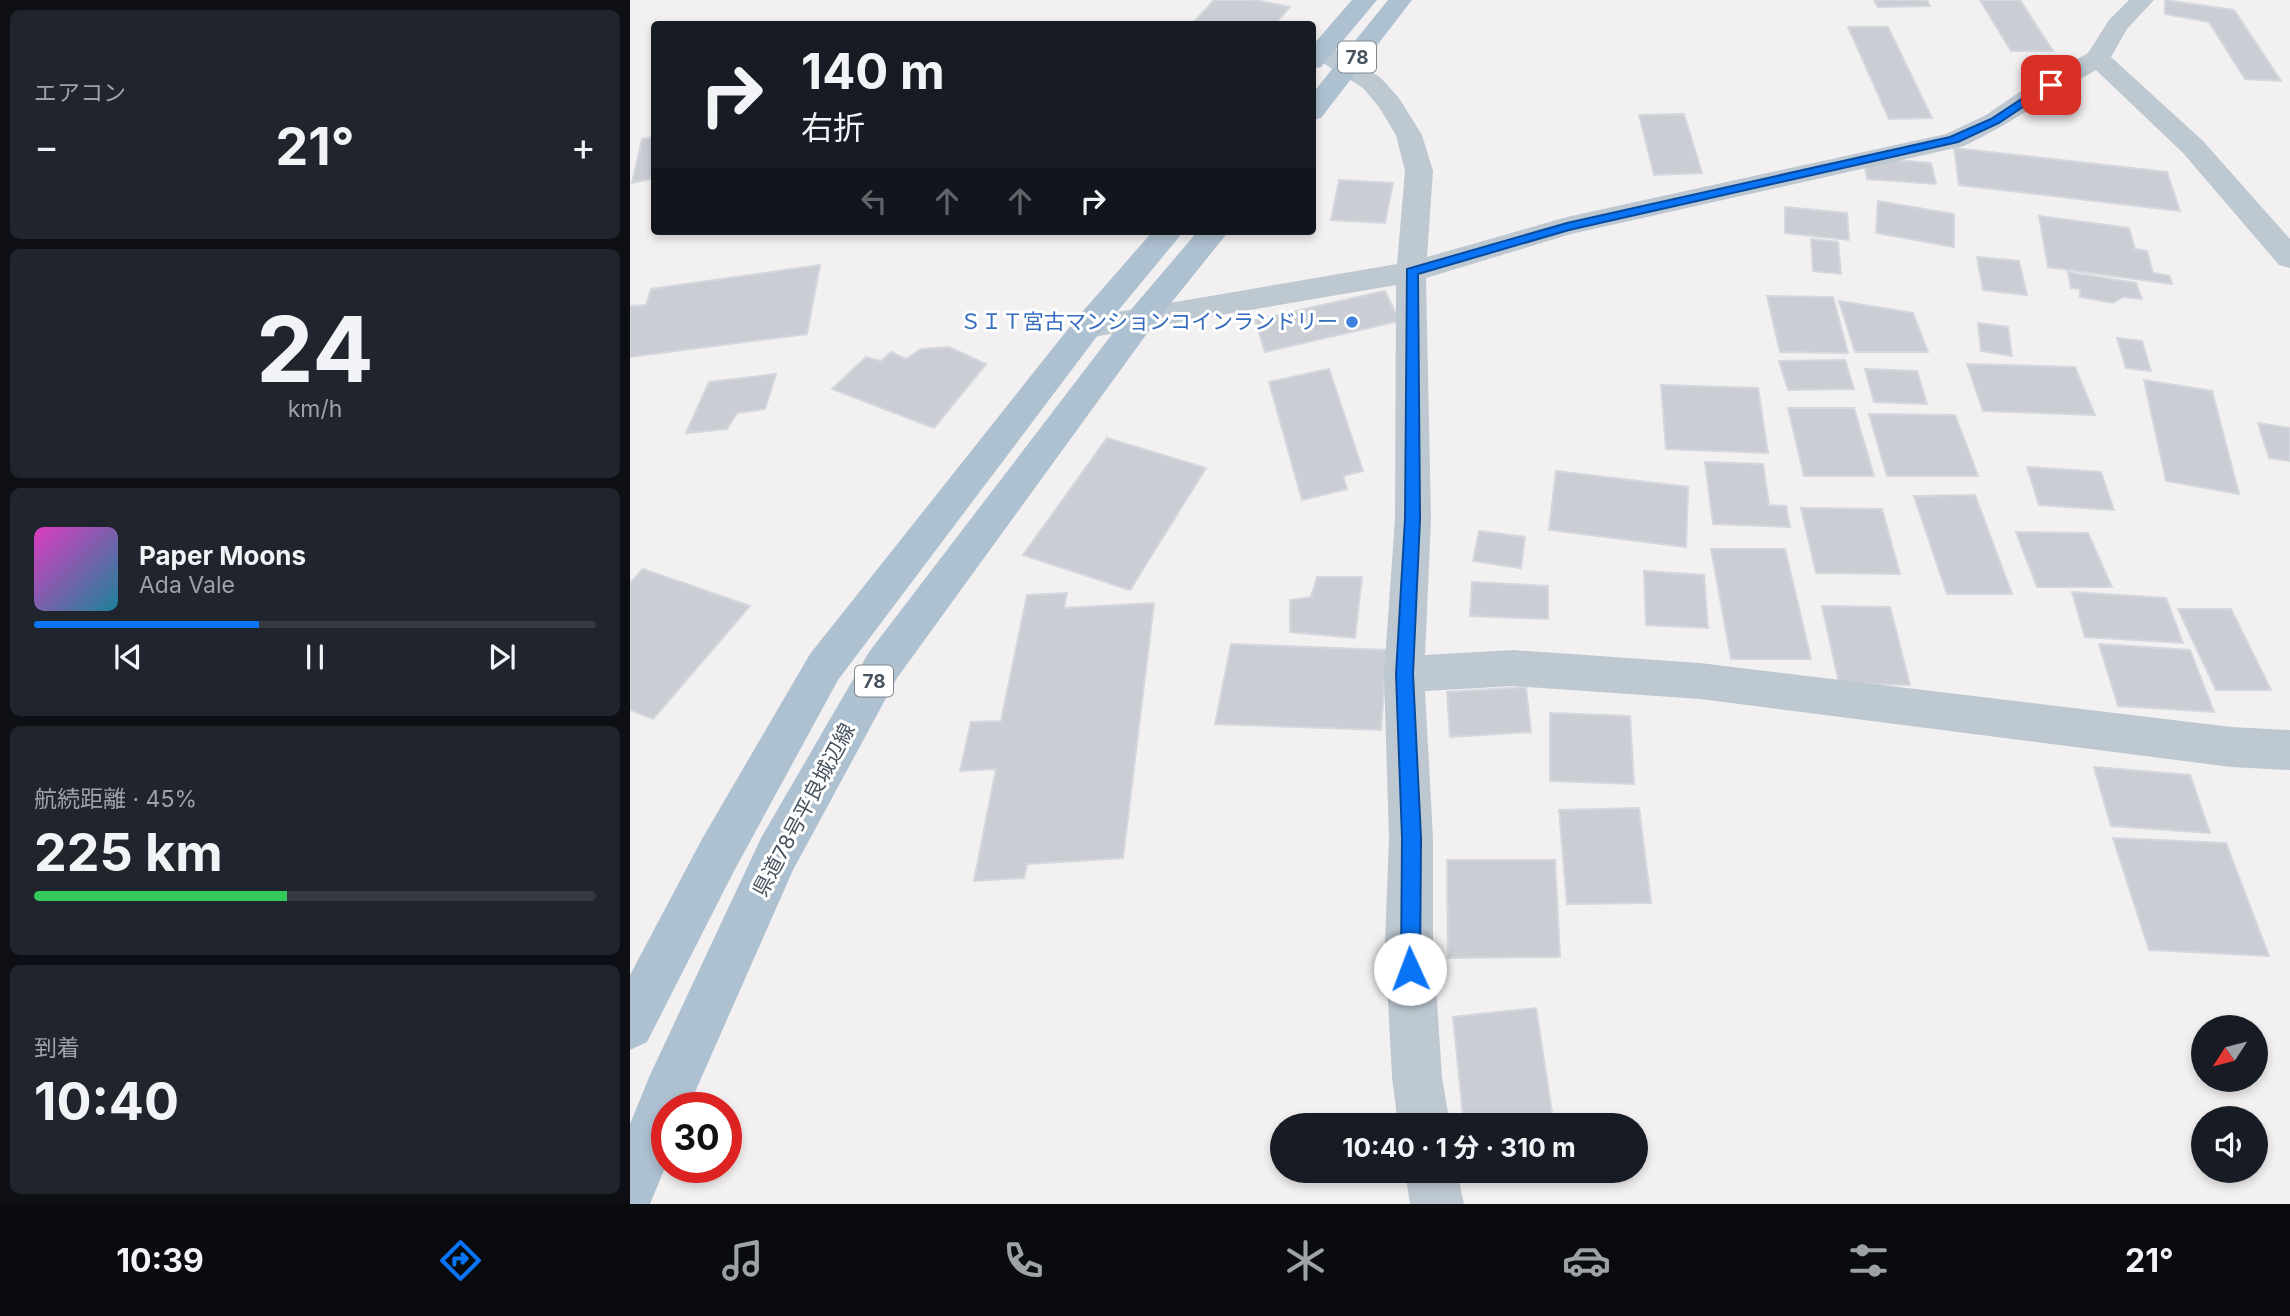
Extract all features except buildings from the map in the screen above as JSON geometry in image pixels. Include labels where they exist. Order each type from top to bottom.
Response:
[{"type":"main road","name":"78","points":[[1317,56],[1365,0]]},
{"type":"main road","name":"78","points":[[1316,107],[1400,0]]},
{"type":"main road","name":"78","points":[[630,1025],[718,855],[824,667],[1087,327],[1165,235]]},
{"type":"main road","name":"県道78号平良城辺線","points":[[630,1189],[668,1093],[778,854],[883,665],[1140,320],[1211,235]]},
{"type":"street","points":[[1087,327],[1411,272],[1567,226],[1954,140],[1995,121],[2027,98],[2098,58],[2117,24],[2142,0]]},
{"type":"street","points":[[1317,56],[1349,68],[1373,83],[1409,135],[1419,171],[1411,272],[1413,519],[1404,674],[1411,838],[1409,942],[1417,1077],[1422,1113]]},
{"type":"street","points":[[2098,58],[2193,147],[2290,258]]},
{"type":"street","points":[[1404,674],[1513,668],[1700,681],[2231,747],[2290,750]]},
{"type":"street","points":[[1434,1183],[1437,1204]]},
{"type":"place","name":"ＳＩＴ宮古マンションコインランドリー","points":[[1352,322]]},
{"type":"route","points":[[1410,969],[1411,838],[1404,674],[1413,519],[1411,272],[1567,226],[1954,140],[1995,121],[2051,85]]}]
